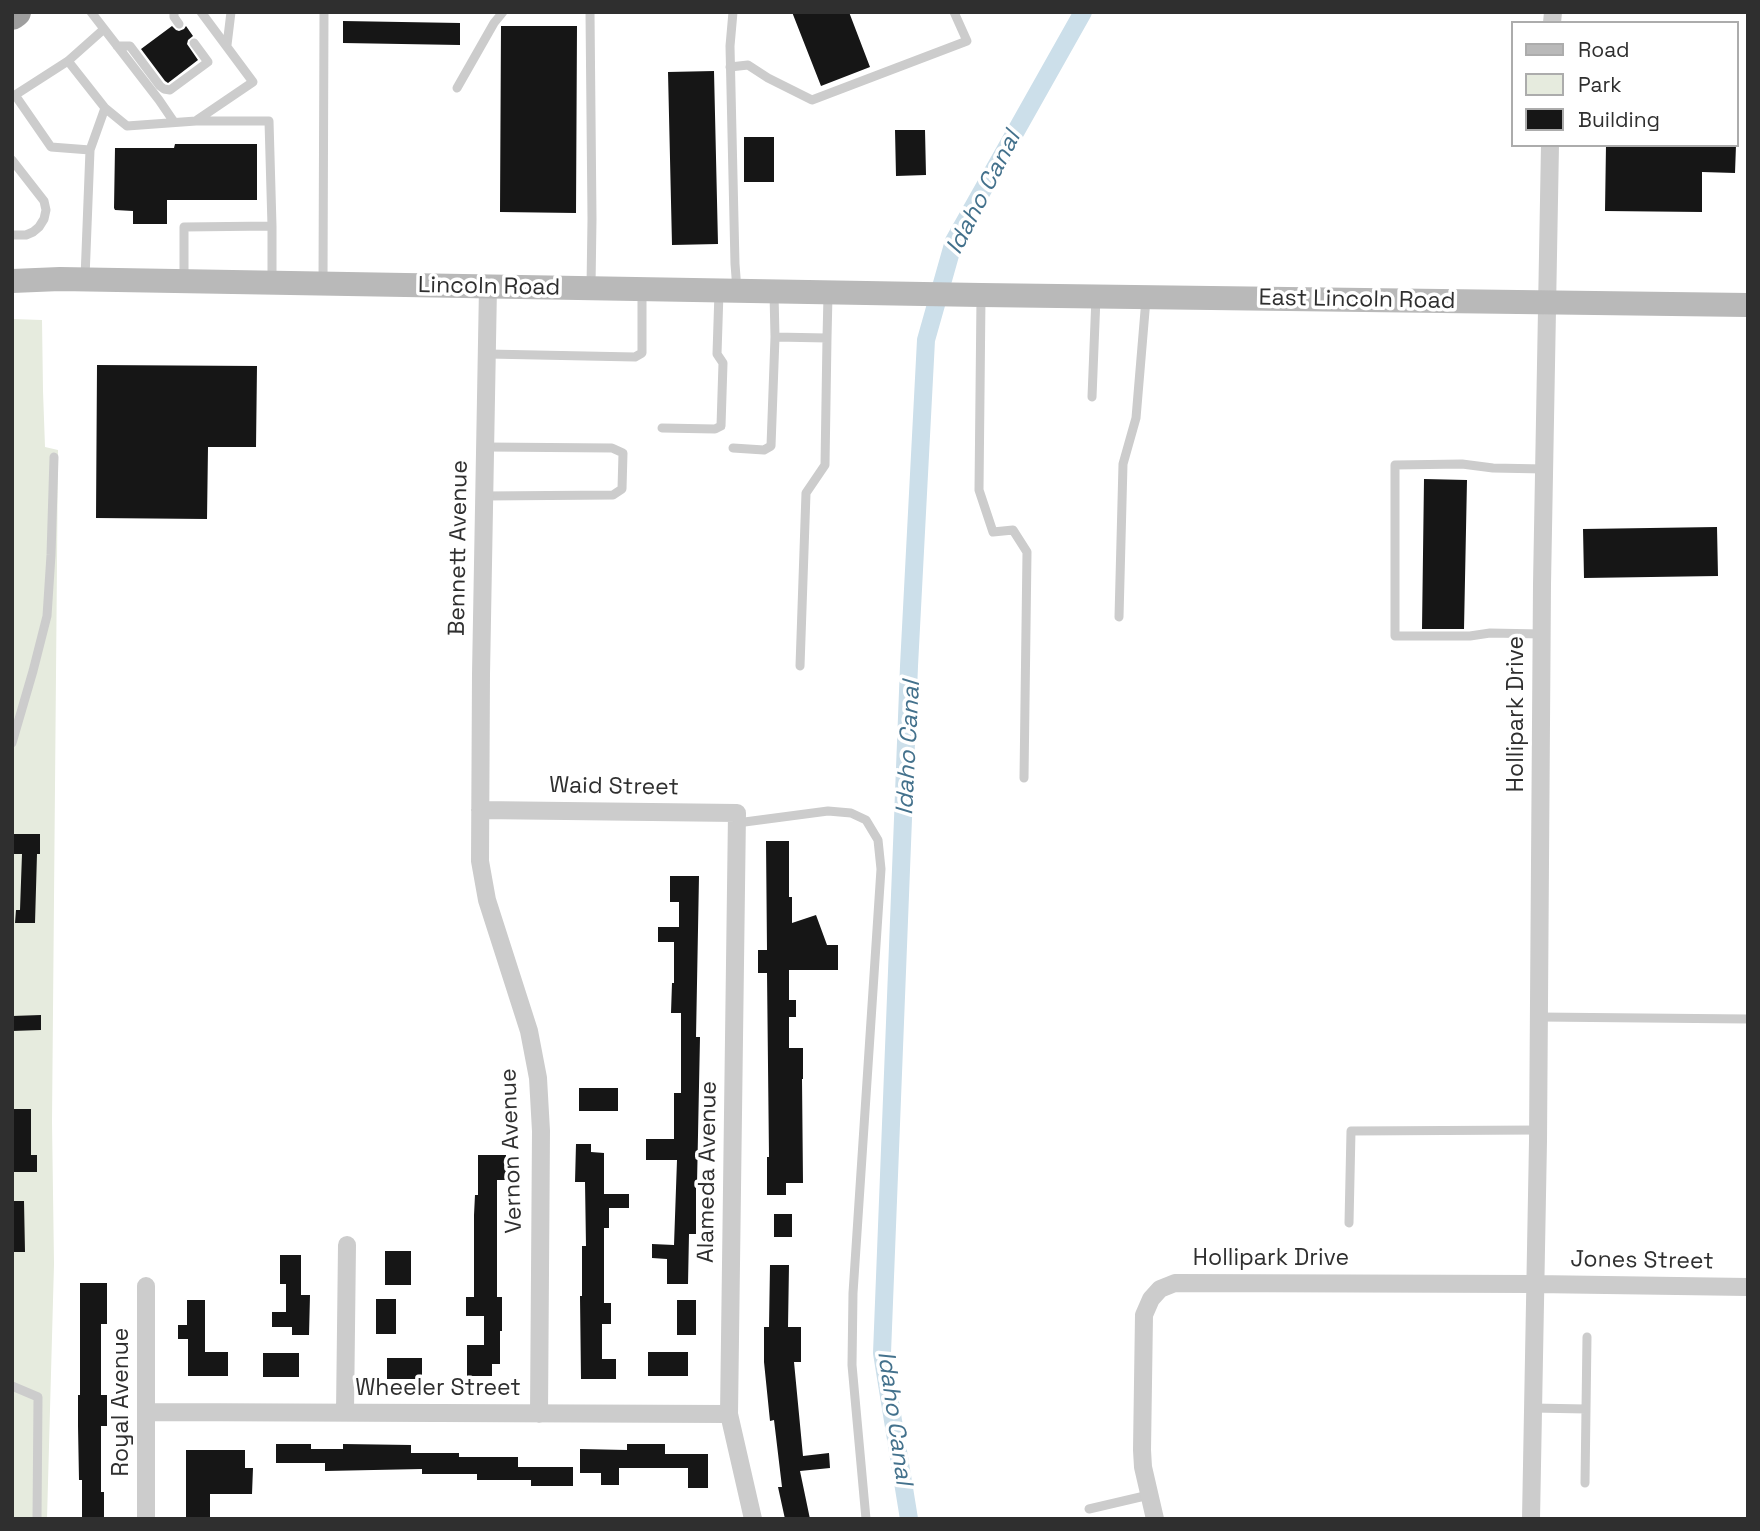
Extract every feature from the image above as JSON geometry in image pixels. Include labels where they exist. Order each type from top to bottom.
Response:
[{"type":"main road","name":"Lincoln Road","points":[[12,281],[85,279],[974,295]]},
{"type":"main road","name":"East Lincoln Road","points":[[974,295],[1748,305]]},
{"type":"street","name":"Hollipark Drive","points":[[1531,1519],[1550,147]]},
{"type":"street","name":"Bennett Avenue","points":[[480,810],[488,287]]},
{"type":"street","name":"Waid Street","points":[[480,810],[737,813],[737,823]]},
{"type":"street","name":"Vernon Avenue","points":[[480,810],[480,861],[487,900],[529,1031],[538,1078],[541,1131],[539,1414]]},
{"type":"street","name":"Alameda Avenue","points":[[737,823],[729,1414],[753,1519]]},
{"type":"street","points":[[345,1412],[347,1245]]},
{"type":"street","name":"Hollipark Drive","points":[[1155,1519],[1143,1467],[1142,1450],[1144,1315],[1151,1299],[1160,1289],[1175,1283],[1535,1284]]},
{"type":"street","name":"Jones Street","points":[[1535,1284],[1748,1287]]},
{"type":"street","name":"Royal Avenue","points":[[146,1286],[146,1519]]},
{"type":"street","name":"Wheeler Street","points":[[147,1412],[729,1414]]},
{"type":"lane","points":[[91,12],[174,122]]},
{"type":"lane","points":[[174,12],[179,24]]},
{"type":"lane","points":[[196,121],[253,82],[201,12]]},
{"type":"lane","points":[[227,45],[231,12]]},
{"type":"lane","points":[[323,285],[324,12]]},
{"type":"lane","points":[[457,88],[503,12]]},
{"type":"lane","points":[[590,12],[591,289]]},
{"type":"lane","points":[[662,428],[715,429],[721,426],[723,363],[717,354],[735,264],[730,67],[733,12]]},
{"type":"lane","points":[[730,67],[748,65],[812,100],[967,41],[954,12]]},
{"type":"lane","points":[[90,150],[51,147],[14,96],[68,61],[104,29]]},
{"type":"lane","points":[[117,46],[130,46],[160,86],[170,90],[208,62],[194,43]]},
{"type":"lane","points":[[68,61],[105,108],[127,126],[196,121],[269,121],[272,284]]},
{"type":"lane","points":[[85,279],[90,150],[105,108]]},
{"type":"lane","points":[[12,160],[44,201],[46,210],[44,219],[33,232],[12,235]]},
{"type":"lane","points":[[184,282],[184,227],[272,226]]},
{"type":"lane","points":[[488,354],[635,357],[642,353],[642,289]]},
{"type":"lane","points":[[733,448],[764,450],[771,446],[774,292]]},
{"type":"lane","points":[[800,666],[806,493],[825,465],[828,292]]},
{"type":"lane","points":[[974,295],[979,490],[993,532],[1013,530],[1027,552],[1024,778]]},
{"type":"lane","points":[[1092,397],[1096,296]]},
{"type":"lane","points":[[1119,617],[1123,464],[1136,418],[1146,297]]},
{"type":"lane","points":[[775,337],[827,338]]},
{"type":"lane","points":[[485,496],[613,495],[622,489],[623,453],[612,448],[486,447]]},
{"type":"lane","points":[[12,744],[47,616],[54,457]]},
{"type":"lane","points":[[1542,634],[1395,636],[1395,464],[1462,464],[1493,468],[1544,469]]},
{"type":"lane","points":[[737,823],[828,811],[851,813],[866,821],[878,840],[881,869],[853,1293],[852,1365],[866,1519]]},
{"type":"lane","points":[[1539,1017],[1748,1019]]},
{"type":"lane","points":[[1349,1223],[1351,1131],[1538,1130]]},
{"type":"lane","points":[[1585,1483],[1587,1337]]},
{"type":"lane","points":[[12,1386],[38,1397],[37,1519]]},
{"type":"lane","points":[[1533,1408],[1586,1409]]},
{"type":"lane","points":[[1089,1509],[1149,1495]]},
{"type":"green space","points":[[12,319],[42,320],[45,447],[58,450],[52,1122],[54,1264],[47,1519],[12,1519]]},
{"type":"building","points":[[792,12],[849,12],[870,67],[821,86]]},
{"type":"building","points":[[343,21],[460,23],[460,45],[343,43]]},
{"type":"building","points":[[172,26],[179,31],[186,26],[193,36],[187,44],[198,60],[168,83],[141,49]]},
{"type":"building","points":[[501,26],[577,26],[576,213],[500,212]]},
{"type":"building","points":[[714,71],[718,244],[672,245],[668,72]]},
{"type":"building","points":[[895,130],[925,130],[926,175],[896,176]]},
{"type":"building","points":[[744,137],[774,137],[774,182],[744,182]]},
{"type":"building","points":[[175,144],[257,144],[257,200],[167,200],[167,224],[133,224],[133,211],[114,208],[115,148],[174,148]]},
{"type":"building","points":[[1606,147],[1736,147],[1735,173],[1702,172],[1702,212],[1605,211]]},
{"type":"building","points":[[97,365],[257,366],[256,447],[208,447],[207,519],[96,518]]},
{"type":"building","points":[[1424,479],[1467,480],[1464,629],[1422,629]]},
{"type":"building","points":[[1717,527],[1718,576],[1584,578],[1583,529]]},
{"type":"building","points":[[12,834],[40,834],[35,923],[15,923],[16,910],[20,910],[22,854],[12,854]]},
{"type":"building","points":[[766,841],[789,841],[792,923],[816,915],[827,945],[838,945],[838,970],[789,970],[789,1000],[796,1000],[796,1017],[789,1017],[789,1048],[803,1048],[803,1183],[786,1183],[786,1195],[767,1195],[767,973],[758,973],[758,950],[767,950]]},
{"type":"building","points":[[670,876],[699,876],[696,1037],[700,1037],[696,1234],[689,1234],[688,1284],[667,1284],[667,1259],[652,1258],[652,1244],[674,1245],[677,1160],[646,1160],[646,1139],[674,1139],[674,1093],[681,1093],[681,1013],[671,1013],[674,942],[658,942],[658,927],[679,927],[679,902],[670,902]]},
{"type":"building","points":[[41,1015],[41,1030],[12,1031],[12,1016]]},
{"type":"building","points":[[579,1088],[618,1088],[618,1111],[579,1111]]},
{"type":"building","points":[[12,1109],[31,1109],[31,1155],[37,1155],[37,1172],[12,1172]]},
{"type":"building","points":[[576,1144],[591,1144],[591,1152],[604,1153],[604,1194],[629,1194],[629,1208],[609,1208],[609,1228],[604,1228],[604,1303],[611,1303],[611,1324],[602,1324],[602,1359],[616,1359],[616,1379],[581,1379],[580,1296],[582,1246],[586,1246],[585,1182],[575,1182]]},
{"type":"building","points":[[478,1155],[506,1155],[506,1180],[497,1180],[497,1297],[502,1297],[502,1331],[500,1364],[492,1364],[492,1376],[467,1376],[467,1345],[484,1345],[484,1316],[466,1316],[466,1297],[474,1297],[474,1215],[475,1195],[478,1195]]},
{"type":"building","points":[[12,1201],[24,1201],[25,1252],[12,1252]]},
{"type":"building","points":[[774,1214],[792,1214],[792,1237],[774,1237]]},
{"type":"building","points":[[385,1251],[411,1251],[411,1285],[385,1285]]},
{"type":"building","points":[[280,1255],[301,1255],[301,1295],[310,1295],[309,1335],[292,1335],[292,1327],[272,1327],[272,1312],[286,1312],[286,1284],[280,1284]]},
{"type":"building","points":[[770,1265],[789,1265],[788,1327],[801,1327],[801,1362],[794,1362],[803,1456],[829,1453],[830,1468],[800,1471],[810,1519],[785,1519],[778,1487],[782,1487],[774,1420],[770,1421],[764,1362],[764,1327],[769,1327]]},
{"type":"building","points":[[80,1283],[107,1283],[107,1324],[101,1324],[101,1395],[107,1395],[107,1426],[101,1426],[101,1492],[104,1492],[104,1519],[82,1519],[78,1426]]},
{"type":"building","points":[[376,1299],[396,1299],[396,1334],[376,1334]]},
{"type":"building","points":[[187,1300],[205,1300],[205,1352],[228,1352],[228,1376],[188,1376],[188,1339],[178,1339],[178,1325],[187,1325]]},
{"type":"building","points":[[677,1300],[696,1300],[696,1335],[677,1335]]},
{"type":"building","points":[[648,1352],[688,1352],[688,1376],[648,1376]]},
{"type":"building","points":[[263,1353],[299,1353],[299,1377],[263,1377]]},
{"type":"building","points":[[387,1358],[422,1358],[422,1379],[387,1379]]},
{"type":"building","points":[[276,1444],[311,1444],[311,1449],[343,1449],[343,1444],[411,1445],[411,1453],[459,1453],[459,1457],[518,1457],[518,1467],[573,1467],[573,1486],[531,1486],[531,1480],[477,1480],[477,1474],[422,1474],[422,1469],[325,1471],[325,1463],[276,1463]]},
{"type":"building","points":[[627,1444],[665,1444],[665,1454],[708,1454],[708,1488],[688,1488],[688,1468],[619,1468],[619,1485],[601,1485],[601,1473],[580,1473],[580,1449],[627,1450]]},
{"type":"building","points":[[186,1450],[245,1450],[245,1468],[253,1468],[252,1494],[210,1494],[210,1519],[186,1519]]},
{"type":"waterway","name":"Idaho Canal","points":[[909,1519],[882,1353],[909,666],[926,340],[954,241],[1083,12]]}]
